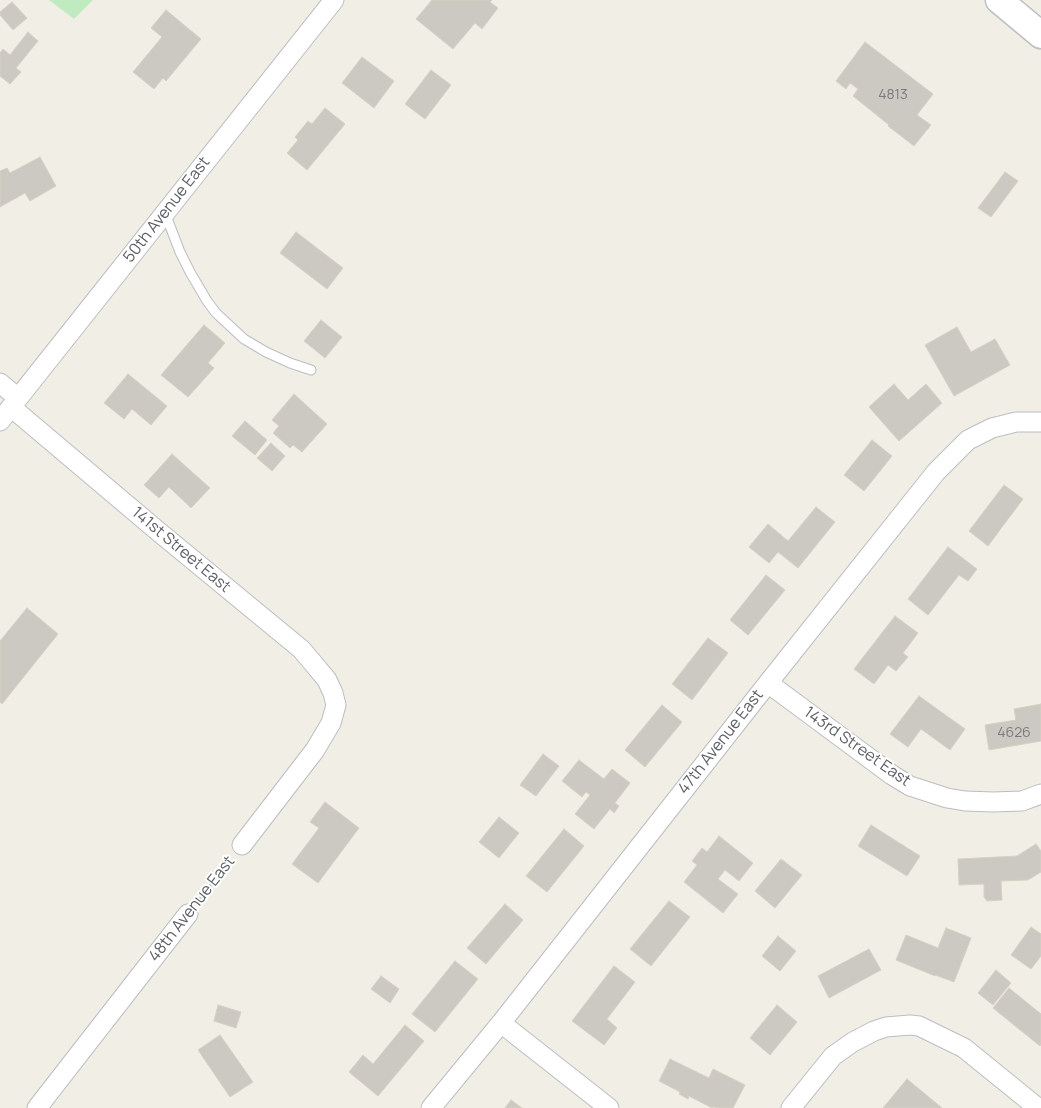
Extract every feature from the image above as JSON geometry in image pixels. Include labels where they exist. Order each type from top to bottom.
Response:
[{"type":"street","name":"50th Avenue East","points":[[10,409],[334,0]]},
{"type":"street","points":[[999,0],[1041,35]]},
{"type":"street","name":"141st Street East","points":[[0,383],[10,409],[300,649],[327,680],[336,705]]},
{"type":"street","name":"47th Avenue East","points":[[431,1108],[936,472],[968,440],[992,428],[1016,422],[1041,422]]},
{"type":"street","name":"143rd Street East","points":[[768,683],[910,786],[947,798],[965,801],[1022,801],[1041,794]]},
{"type":"street","name":"48th Avenue East","points":[[242,845],[315,750],[332,723],[336,705]]},
{"type":"street","name":"48th Avenue East","points":[[37,1108],[188,914]]},
{"type":"street","points":[[500,1023],[609,1108]]},
{"type":"street","points":[[791,1108],[833,1056],[852,1042],[886,1027],[910,1025],[919,1026],[964,1048],[1038,1108]]},
{"type":"lane","points":[[165,212],[190,272],[216,313],[244,338],[266,352],[310,370]]},
{"type":"path","name":"48th Avenue East","points":[[188,914],[242,845]]},
{"type":"green space","points":[[49,0],[93,0],[74,19]]},
{"type":"building","points":[[432,0],[492,0],[490,2],[498,8],[482,29],[475,23],[453,49],[416,19]]},
{"type":"building","points":[[12,2],[27,18],[13,30],[0,15],[0,12]]},
{"type":"building","points":[[166,10],[201,39],[166,81],[163,78],[154,89],[133,72],[162,37],[151,28]]},
{"type":"building","points":[[28,32],[38,41],[16,68],[21,72],[10,84],[0,76],[0,53],[3,49],[10,55]]},
{"type":"building","points":[[865,42],[933,94],[917,115],[931,125],[914,146],[853,96],[858,89],[850,83],[846,89],[836,81]]},
{"type":"building","points":[[362,57],[394,81],[374,108],[342,83]]},
{"type":"building","points":[[431,70],[451,85],[425,119],[405,104]]},
{"type":"building","points":[[325,108],[345,124],[307,170],[287,153],[298,140],[295,137],[308,121],[312,124]]},
{"type":"building","points":[[40,157],[56,186],[30,201],[25,193],[0,207],[0,171],[7,168],[10,173]]},
{"type":"building","points":[[1005,172],[1018,181],[991,217],[978,208]]},
{"type":"building","points":[[296,232],[343,268],[327,289],[280,253]]},
{"type":"building","points":[[321,320],[342,337],[325,358],[304,341]]},
{"type":"building","points":[[204,325],[225,343],[208,363],[214,368],[188,397],[161,375]]},
{"type":"building","points":[[957,327],[971,352],[995,339],[1010,365],[954,396],[925,345]]},
{"type":"building","points":[[128,374],[167,406],[151,425],[132,409],[124,419],[104,403]]},
{"type":"building","points":[[894,384],[908,400],[926,384],[942,403],[899,441],[869,407]]},
{"type":"building","points":[[294,394],[327,424],[302,452],[293,445],[290,448],[273,433],[279,426],[272,420]]},
{"type":"building","points":[[245,421],[267,440],[255,455],[232,436]]},
{"type":"building","points":[[872,440],[892,456],[864,491],[844,475]]},
{"type":"building","points":[[271,443],[285,456],[272,471],[257,458]]},
{"type":"building","points":[[172,454],[210,488],[191,508],[169,487],[159,498],[144,485]]},
{"type":"building","points":[[1004,485],[1023,499],[988,546],[969,531]]},
{"type":"building","points":[[816,507],[835,522],[798,568],[778,552],[769,563],[749,547],[768,524],[788,541]]},
{"type":"building","points":[[948,547],[977,569],[968,581],[959,575],[928,615],[908,599]]},
{"type":"building","points":[[766,575],[785,590],[748,635],[730,620]]},
{"type":"building","points":[[27,608],[58,634],[2,704],[0,702],[0,641]]},
{"type":"building","points":[[895,616],[918,633],[903,653],[908,657],[896,671],[888,665],[874,684],[854,669]]},
{"type":"building","points":[[708,638],[728,653],[692,700],[672,684]]},
{"type":"building","points":[[919,696],[965,729],[950,750],[921,729],[908,747],[890,734]]},
{"type":"building","points":[[1041,704],[1041,741],[989,750],[985,725],[1016,720],[1014,709]]},
{"type":"building","points":[[662,705],[682,722],[645,767],[625,750]]},
{"type":"building","points":[[543,754],[559,766],[536,796],[520,785]]},
{"type":"building","points":[[579,760],[604,779],[612,769],[630,783],[615,803],[619,806],[614,813],[610,809],[594,829],[575,814],[590,795],[586,792],[582,797],[562,781]]},
{"type":"building","points":[[325,802],[359,828],[318,883],[292,864],[319,828],[310,822]]},
{"type":"building","points":[[499,817],[519,833],[499,858],[479,842]]},
{"type":"building","points":[[871,825],[920,856],[907,876],[858,846]]},
{"type":"building","points":[[564,829],[584,846],[547,892],[526,876]]},
{"type":"building","points":[[719,836],[753,863],[739,881],[725,870],[718,879],[738,894],[723,913],[684,882],[697,865],[692,861],[702,848],[707,852]]},
{"type":"building","points":[[1036,844],[1041,851],[1041,872],[1028,880],[1001,881],[1002,900],[987,901],[984,897],[984,884],[959,885],[958,859],[1017,856]]},
{"type":"building","points":[[781,859],[802,875],[775,908],[755,891]]},
{"type":"building","points":[[669,901],[690,917],[651,966],[630,949]]},
{"type":"building","points":[[505,904],[523,920],[486,964],[467,948]]},
{"type":"building","points":[[1031,927],[1041,934],[1041,956],[1031,969],[1011,955]]},
{"type":"building","points":[[946,928],[971,938],[954,982],[896,960],[906,935],[938,948]]},
{"type":"building","points":[[778,936],[796,951],[780,971],[762,956]]},
{"type":"building","points":[[869,949],[881,970],[829,998],[818,976]]},
{"type":"building","points":[[455,961],[478,979],[435,1032],[412,1014]]},
{"type":"building","points":[[614,966],[635,982],[607,1019],[617,1028],[604,1045],[572,1021]]},
{"type":"building","points":[[996,970],[1011,983],[993,1005],[978,993]]},
{"type":"building","points":[[381,976],[399,989],[390,1003],[371,989]]},
{"type":"building","points":[[1009,988],[1041,1014],[1040,1046],[993,1008]]},
{"type":"building","points":[[218,1005],[241,1012],[236,1028],[214,1021]]},
{"type":"building","points":[[777,1005],[797,1022],[770,1055],[750,1038]]},
{"type":"building","points":[[405,1025],[424,1041],[378,1096],[349,1072],[363,1055],[373,1064]]},
{"type":"building","points":[[220,1035],[253,1082],[230,1097],[198,1050]]},
{"type":"building","points":[[670,1059],[709,1078],[713,1069],[745,1085],[733,1108],[712,1108],[689,1096],[688,1099],[679,1094],[680,1092],[659,1081]]},
{"type":"building","points":[[907,1079],[942,1108],[883,1108]]},
{"type":"building","points":[[511,1100],[522,1108],[505,1108]]}]
